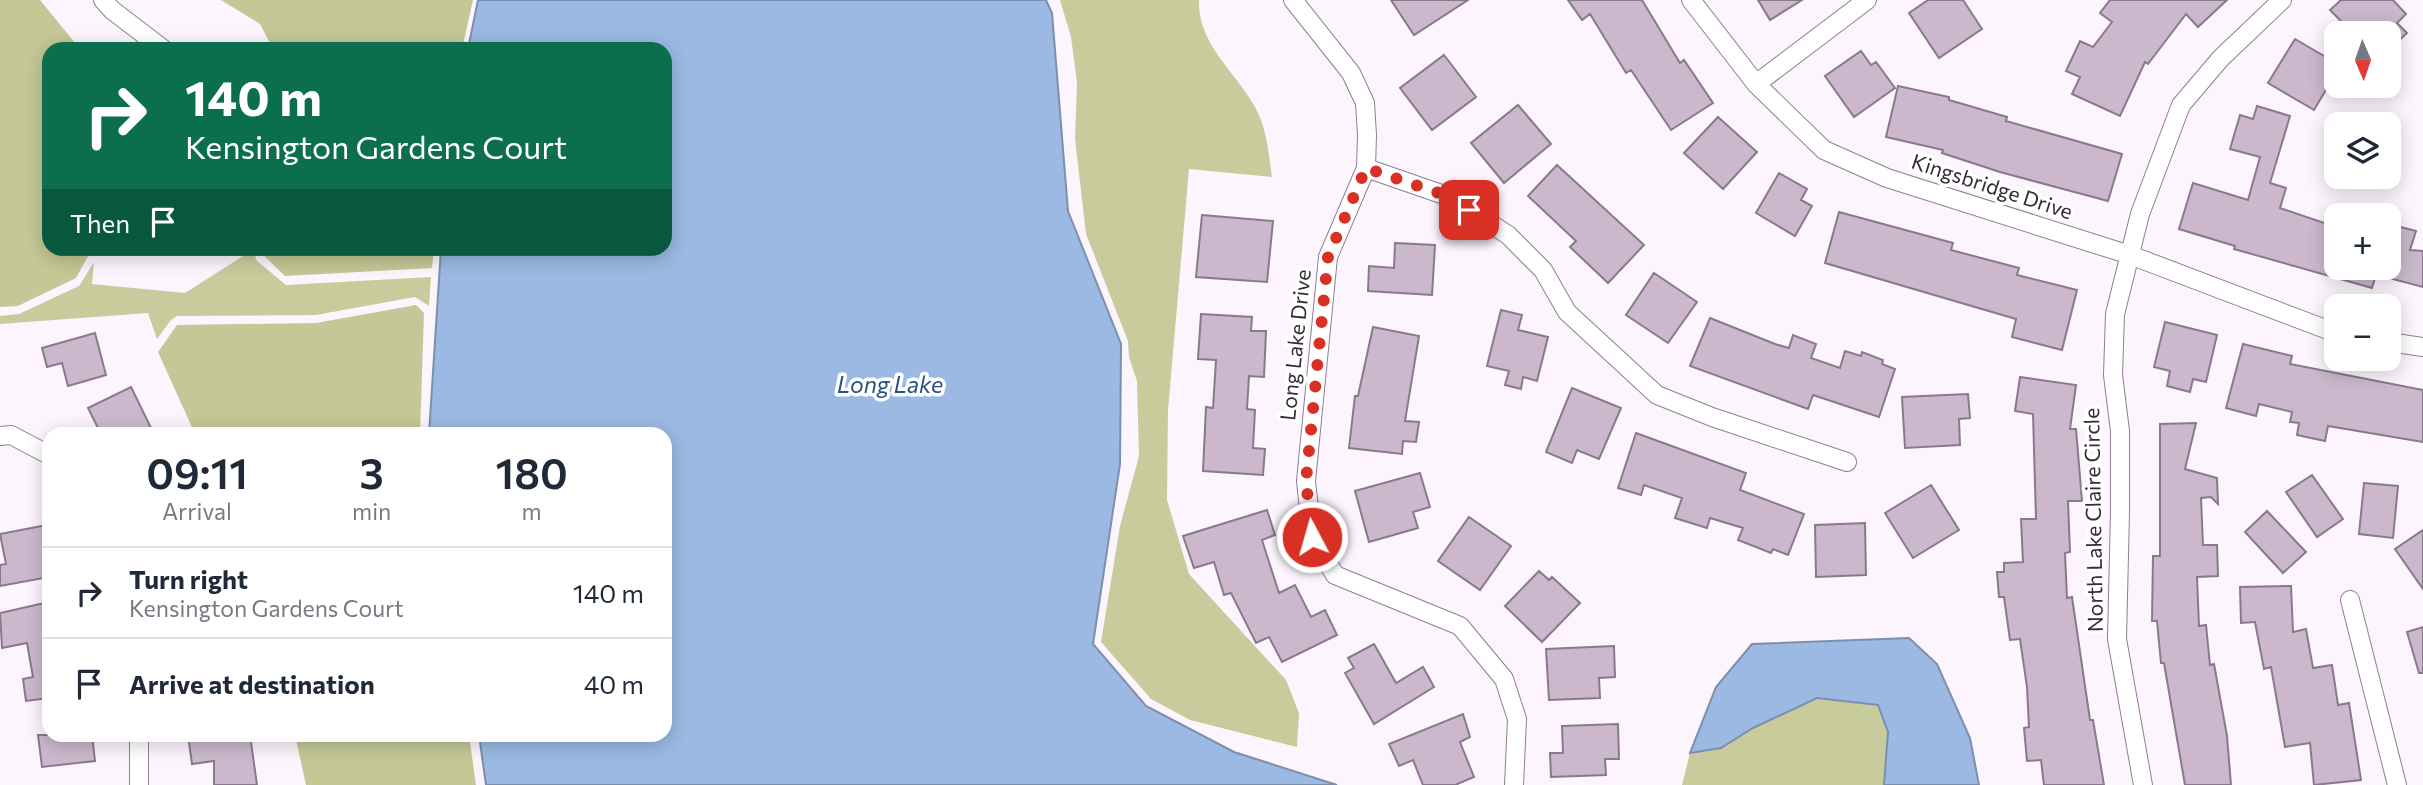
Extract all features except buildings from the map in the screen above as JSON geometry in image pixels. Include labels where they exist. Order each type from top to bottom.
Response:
[{"type":"street","points":[[103,0],[154,42]]},
{"type":"street","name":"Long Lake Drive","points":[[1293,0],[1350,73],[1365,103],[1366,168],[1328,257],[1306,481],[1312,537],[1335,575],[1460,626],[1504,679],[1517,719],[1514,785]]},
{"type":"street","name":"Kingsbridge Drive","points":[[1691,0],[1756,84],[1824,150],[1887,178],[2130,255],[2324,328]]},
{"type":"street","points":[[1756,84],[1867,0]]},
{"type":"street","name":"North Lake Claire Circle","points":[[2143,785],[2117,639],[2120,431],[2112,344],[2115,314],[2140,214],[2181,105],[2221,58],[2282,0]]},
{"type":"street","points":[[1366,168],[1450,197],[1508,235],[1543,270],[1567,312],[1657,395],[1712,417],[1847,462]]},
{"type":"street","points":[[2401,344],[2423,347]]},
{"type":"street","points":[[0,436],[11,435],[42,451]]},
{"type":"street","points":[[2350,600],[2397,785]]},
{"type":"street","points":[[139,742],[139,785]]},
{"type":"green space","points":[[0,0],[40,0],[74,42],[42,42],[42,256],[88,256],[76,278],[18,306],[0,307]]},
{"type":"green space","points":[[221,0],[473,0],[464,42],[269,42],[260,24]]},
{"type":"green space","points":[[1060,0],[1199,0],[1200,17],[1212,46],[1250,99],[1264,128],[1272,177],[1189,169],[1168,410],[1167,500],[1189,574],[1286,680],[1299,713],[1297,747],[1190,720],[1151,699],[1101,642],[1120,526],[1139,456],[1137,381],[1129,357],[1128,341],[1086,234],[1075,139],[1077,82],[1071,37]]},
{"type":"green space","points":[[243,256],[255,256],[256,260],[286,285],[431,277],[429,306],[415,297],[316,315],[177,316],[157,339],[148,313],[0,324],[0,316],[19,314],[79,286],[94,262],[92,284],[185,293]]},
{"type":"green space","points":[[264,256],[433,256],[432,268],[285,276]]},
{"type":"green space","points":[[416,305],[424,313],[420,427],[192,427],[158,352],[177,325],[316,323]]},
{"type":"green space","points":[[1817,698],[1878,705],[1888,732],[1884,785],[1682,785],[1690,753],[1721,748],[1753,728]]},
{"type":"green space","points":[[297,742],[470,742],[476,785],[306,785]]},
{"type":"water","name":"Long Lake","points":[[478,0],[1046,0],[1052,13],[1068,211],[1121,344],[1120,464],[1093,644],[1146,706],[1234,752],[1337,785],[486,785],[480,742],[672,742],[672,427],[429,427],[441,256],[672,256],[672,42],[469,42]]},
{"type":"water","points":[[1909,638],[1937,664],[1970,738],[1979,785],[1884,785],[1888,732],[1878,705],[1817,698],[1753,728],[1721,748],[1690,753],[1716,687],[1752,644]]},
{"type":"route","points":[[1312,537],[1306,481],[1328,257],[1366,168],[1450,197],[1469,210]]}]
